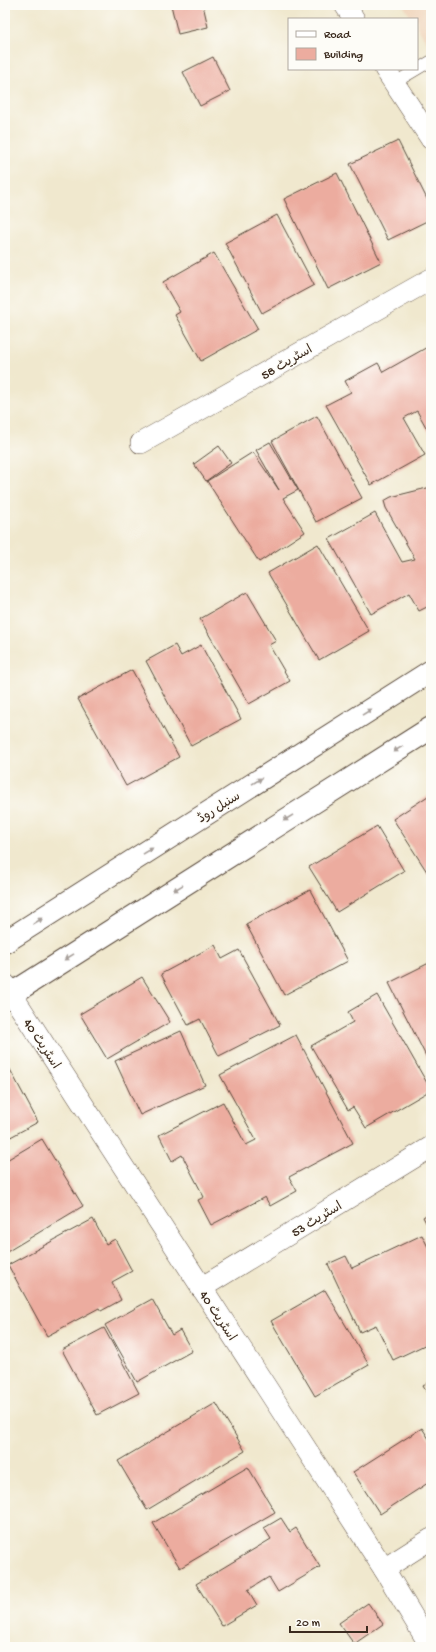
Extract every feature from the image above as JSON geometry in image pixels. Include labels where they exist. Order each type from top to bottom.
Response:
[{"type":"street","points":[[345,5],[353,18]]},
{"type":"street","points":[[389,76],[431,139]]},
{"type":"street","name":"اسٹریٹ 58","points":[[141,443],[431,279]]},
{"type":"street","name":"سنبل روڈ","points":[[5,942],[431,671]]},
{"type":"street","points":[[7,992],[431,728]]},
{"type":"street","name":"اسٹریٹ 40","points":[[7,992],[384,1569],[431,1647]]},
{"type":"street","name":"اسٹریٹ 53","points":[[201,1288],[431,1147]]},
{"type":"street","points":[[384,1569],[431,1539]]},
{"type":"lane","points":[[418,66],[431,61]]},
{"type":"lane","points":[[389,76],[406,70]]},
{"type":"shaded area","points":[[403,5],[431,5],[431,49],[418,29],[418,18],[411,18]]},
{"type":"building","points":[[171,5],[203,5],[208,27],[178,34]]},
{"type":"building","points":[[213,57],[230,91],[200,106],[183,72]]},
{"type":"building","points":[[398,141],[431,207],[431,219],[388,240],[350,164]]},
{"type":"building","points":[[337,173],[381,262],[328,289],[284,199]]},
{"type":"building","points":[[277,215],[314,285],[262,313],[225,243]]},
{"type":"building","points":[[214,253],[258,329],[201,361],[175,315],[180,312],[163,282]]},
{"type":"building","points":[[431,345],[431,436],[417,411],[404,418],[425,455],[371,485],[326,405],[351,392],[345,381],[378,363],[383,372]]},
{"type":"building","points":[[317,416],[362,498],[316,522],[272,441]]},
{"type":"building","points":[[270,442],[298,490],[283,498],[305,532],[259,562],[207,481],[253,452],[279,490],[256,450]]},
{"type":"building","points":[[219,446],[231,463],[206,481],[194,464]]},
{"type":"building","points":[[431,487],[431,605],[419,611],[409,593],[371,614],[329,539],[375,513],[402,562],[415,559],[386,508],[384,501],[391,497]]},
{"type":"building","points":[[318,544],[369,631],[319,660],[268,573]]},
{"type":"building","points":[[247,592],[276,641],[269,645],[290,681],[249,704],[200,619]]},
{"type":"building","points":[[175,645],[181,656],[201,645],[241,719],[191,746],[146,661]]},
{"type":"building","points":[[132,670],[179,757],[126,786],[78,699]]},
{"type":"building","points":[[431,794],[431,878],[393,819]]},
{"type":"building","points":[[377,826],[404,871],[337,912],[309,867]]},
{"type":"building","points":[[310,890],[348,961],[284,995],[246,924]]},
{"type":"building","points":[[215,945],[222,959],[239,950],[280,1025],[219,1056],[200,1019],[188,1025],[161,974]]},
{"type":"building","points":[[431,962],[431,1066],[389,983]]},
{"type":"building","points":[[142,977],[170,1022],[107,1059],[80,1014]]},
{"type":"building","points":[[377,995],[431,1090],[366,1128],[353,1107],[348,1110],[311,1046],[353,1022],[348,1012]]},
{"type":"building","points":[[181,1031],[205,1085],[140,1115],[115,1061]]},
{"type":"building","points":[[296,1035],[353,1143],[289,1177],[297,1191],[270,1206],[265,1197],[211,1225],[198,1200],[204,1197],[182,1155],[172,1161],[159,1135],[223,1102],[246,1145],[256,1140],[220,1075]]},
{"type":"building","points":[[5,1060],[38,1122],[5,1140]]},
{"type":"building","points":[[42,1139],[83,1206],[5,1253],[5,1161]]},
{"type":"building","points":[[431,1212],[431,1232],[423,1217]]},
{"type":"building","points":[[93,1219],[106,1244],[115,1239],[132,1271],[112,1282],[121,1300],[101,1311],[99,1308],[47,1336],[8,1265]]},
{"type":"building","points":[[422,1235],[431,1253],[431,1342],[393,1360],[376,1325],[360,1332],[328,1264],[346,1256],[352,1268]]},
{"type":"building","points":[[325,1290],[369,1365],[315,1396],[271,1321]]},
{"type":"building","points":[[152,1299],[172,1335],[180,1330],[192,1351],[137,1382],[105,1325]]},
{"type":"building","points":[[104,1328],[139,1393],[97,1415],[62,1350]]},
{"type":"building","points":[[431,1381],[431,1400],[423,1386]]},
{"type":"building","points":[[216,1403],[245,1451],[147,1510],[118,1461]]},
{"type":"building","points":[[422,1428],[431,1442],[431,1481],[380,1514],[353,1472]]},
{"type":"building","points":[[248,1467],[275,1512],[180,1568],[153,1523]]},
{"type":"building","points":[[281,1518],[290,1532],[296,1528],[320,1567],[278,1592],[269,1577],[248,1590],[257,1605],[222,1626],[196,1584],[271,1539],[264,1528]]},
{"type":"building","points":[[368,1603],[383,1624],[354,1644],[339,1623]]}]
